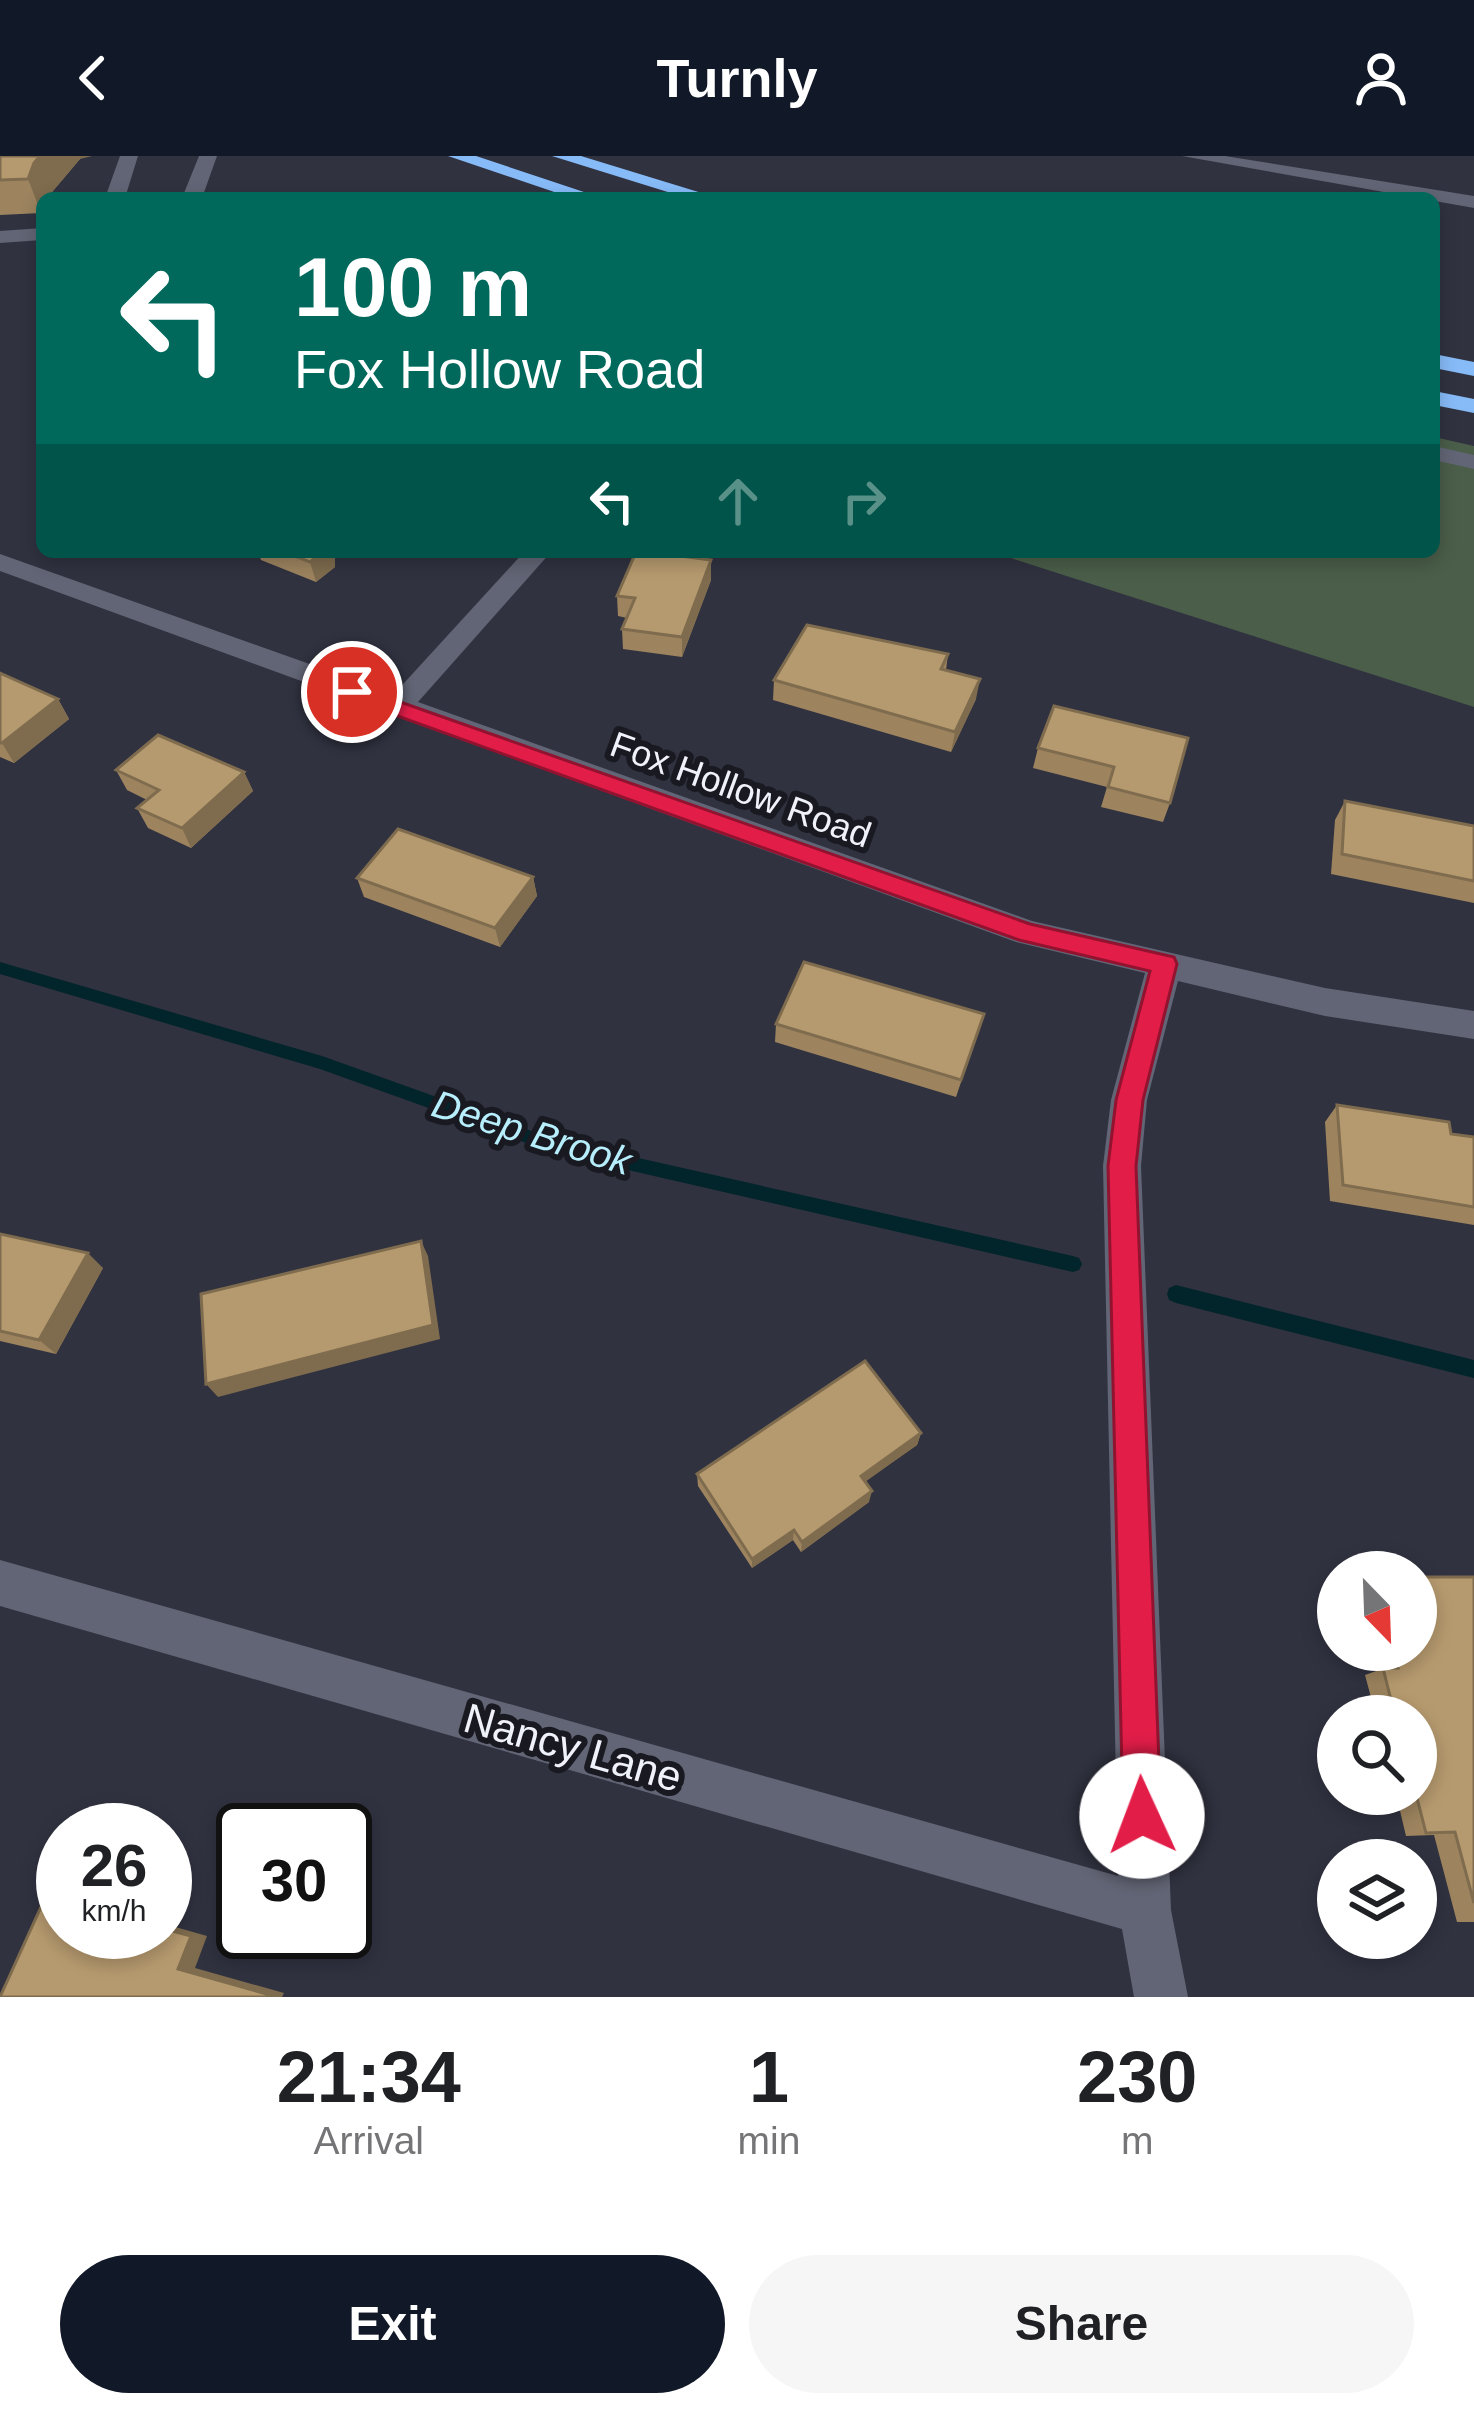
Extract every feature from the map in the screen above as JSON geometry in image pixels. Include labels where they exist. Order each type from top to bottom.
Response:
[{"type":"highway","points":[[457,156],[573,192]]},
{"type":"highway","points":[[561,156],[687,192]]},
{"type":"highway","points":[[1440,362],[1474,369]]},
{"type":"highway","points":[[1440,399],[1474,406]]},
{"type":"street","points":[[117,192],[129,156]]},
{"type":"street","points":[[194,192],[208,156]]},
{"type":"street","points":[[1191,156],[1412,192]]},
{"type":"street","points":[[1440,196],[1474,202]]},
{"type":"street","points":[[0,237],[36,234]]},
{"type":"street","points":[[1440,454],[1474,462]]},
{"type":"street","points":[[397,708],[533,558]]},
{"type":"street","name":"Fox Hollow Road","points":[[0,562],[1028,933],[1325,1002],[1474,1025]]},
{"type":"street","points":[[1161,1997],[1145,1910],[1122,1166],[1130,1100],[1165,964]]},
{"type":"street","name":"Nancy Lane","points":[[0,1583],[1145,1910]]},
{"type":"green space","points":[[1440,438],[1474,446],[1474,707],[1011,558],[1440,558]]},
{"type":"building","points":[[0,156],[40,156],[28,179],[0,180]]},
{"type":"building","points":[[633,558],[711,560],[682,637],[622,629],[635,598],[617,596]]},
{"type":"building","points":[[807,625],[948,654],[941,669],[980,679],[955,732],[774,680]]},
{"type":"building","points":[[0,673],[58,699],[2,743],[0,743]]},
{"type":"building","points":[[1054,706],[1188,738],[1170,803],[1108,787],[1114,767],[1038,748]]},
{"type":"building","points":[[158,735],[244,772],[182,828],[137,808],[159,790],[116,770]]},
{"type":"building","points":[[1345,801],[1474,826],[1474,881],[1342,854]]},
{"type":"building","points":[[398,829],[533,877],[495,928],[357,878]]},
{"type":"building","points":[[804,962],[984,1014],[961,1080],[776,1024]]},
{"type":"building","points":[[1337,1105],[1449,1122],[1451,1134],[1474,1137],[1474,1207],[1343,1185]]},
{"type":"building","points":[[0,1234],[88,1253],[39,1340],[0,1331]]},
{"type":"building","points":[[421,1241],[433,1325],[206,1384],[201,1294]]},
{"type":"building","points":[[865,1361],[921,1433],[861,1476],[872,1491],[802,1542],[794,1530],[752,1559],[697,1474]]},
{"type":"building","points":[[1437,1577],[1474,1577],[1474,1903],[1455,1832],[1426,1833],[1421,1815],[1437,1815],[1437,1695],[1390,1695],[1384,1671],[1437,1671]]},
{"type":"building","points":[[36,1918],[36,1959],[182,1959],[178,1969],[270,1995],[269,1997],[0,1997]]},
{"type":"waterway","name":"Deep Brook","points":[[0,968],[322,1063],[554,1146],[1073,1264]]},
{"type":"waterway","name":"Deep Brook","points":[[1176,1294],[1474,1369]]},
{"type":"route","points":[[352,692],[1028,933],[1165,964],[1130,1100],[1122,1166],[1142,1816]]}]
